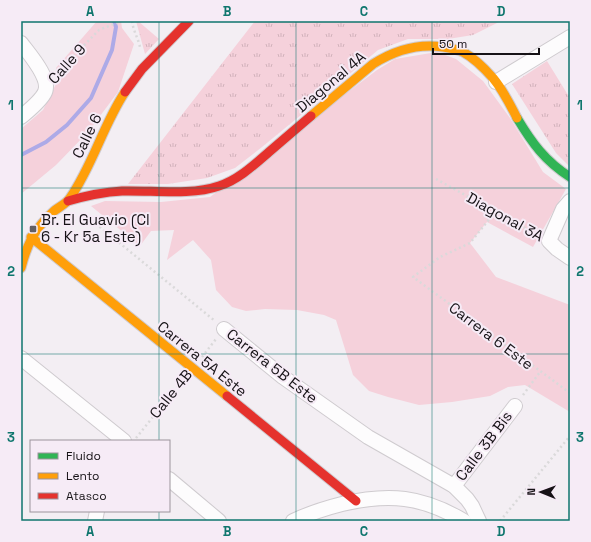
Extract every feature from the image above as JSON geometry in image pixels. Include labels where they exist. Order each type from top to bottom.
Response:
[{"type":"street","name":"Calle 6","points":[[21,268],[26,246],[38,227],[46,218],[68,201],[109,121],[141,70],[190,21]]},
{"type":"street","points":[[496,82],[570,37]]},
{"type":"street","points":[[21,43],[43,74],[46,85]]},
{"type":"street","name":"Diagonal 4A","points":[[68,201],[103,192],[165,192],[201,190],[218,186],[232,180],[249,169],[373,64],[396,51],[412,46],[428,45],[445,47],[462,52],[475,59],[496,82],[537,149],[555,167],[570,177]]},
{"type":"street","name":"Calle 9","points":[[21,117],[42,97],[45,93],[46,85]]},
{"type":"street","points":[[549,240],[563,209],[570,201]]},
{"type":"street","name":"Diagonal 3A","points":[[549,240],[557,249],[570,258]]},
{"type":"street","name":"Carrera 5A Este","points":[[26,246],[38,244],[356,501]]},
{"type":"street","name":"Carrera 5B Este","points":[[224,329],[283,377],[368,437],[454,486],[467,499],[479,521]]},
{"type":"street","points":[[21,358],[123,440]]},
{"type":"street","name":"Calle 3B Bis","points":[[454,486],[515,406]]},
{"type":"street","points":[[170,480],[218,521]]},
{"type":"street","points":[[293,521],[315,512],[336,506],[356,501],[384,498],[412,500],[439,508],[464,521]]},
{"type":"path","name":"Calle 9","points":[[46,85],[99,30],[121,21]]},
{"type":"path","points":[[132,21],[139,41],[141,52],[141,70]]},
{"type":"path","name":"Diagonal 3A","points":[[436,179],[549,240]]},
{"type":"path","name":"Carrera 5B Este","points":[[68,201],[224,329]]},
{"type":"path","name":"Carrera 6 Este","points":[[495,212],[470,243],[440,257],[413,277],[570,393]]},
{"type":"path","name":"Calle 4B","points":[[134,440],[224,329]]},
{"type":"path","points":[[515,406],[540,372]]},
{"type":"path","points":[[500,521],[570,436]]},
{"type":"green space","points":[[97,21],[121,21],[122,28],[134,44],[118,92],[88,132],[56,165],[21,194],[21,129],[43,110],[56,84],[56,68]]},
{"type":"green space","points":[[136,21],[138,21],[159,39],[145,54]]},
{"type":"green space","points":[[255,21],[501,21],[473,35],[448,39],[408,39],[378,50],[235,168],[207,178],[168,184],[128,184]]},
{"type":"green space","points":[[437,52],[456,59],[483,81],[510,118],[543,172],[566,189],[533,247],[487,222],[470,243],[496,277],[570,305],[570,412],[525,385],[508,387],[490,396],[419,405],[369,391],[353,375],[336,320],[324,315],[297,310],[265,309],[246,311],[232,307],[216,290],[211,260],[193,240],[167,260],[174,230],[151,231],[140,246],[91,206],[105,201],[161,202],[210,197],[377,70],[395,59]]},
{"type":"green space","points":[[547,61],[568,95],[570,94],[570,167],[556,153],[512,84]]},
{"type":"waterway","points":[[21,155],[46,142],[67,125],[91,98],[112,50],[116,27],[114,21]]},
{"type":"traffic: fast","points":[[517,118],[528,136],[546,158],[570,177]]},
{"type":"traffic: slow","points":[[311,116],[381,59],[398,51],[415,47],[433,46],[458,50],[475,60],[497,83],[517,118]]},
{"type":"traffic: slow","points":[[21,268],[26,251],[37,230],[47,217],[68,200],[78,185],[92,159],[110,118],[125,92]]},
{"type":"traffic: slow","points":[[31,237],[227,396]]},
{"type":"traffic: jam","points":[[125,92],[142,69],[189,21]]},
{"type":"traffic: jam","points":[[68,201],[95,194],[115,192],[183,192],[219,186],[246,172],[311,116]]},
{"type":"traffic: jam","points":[[227,396],[356,501]]},
{"type":"place","name":"Br. El Guavio (Cl 6 - Kr 5a Este)","points":[[33,229]]}]
